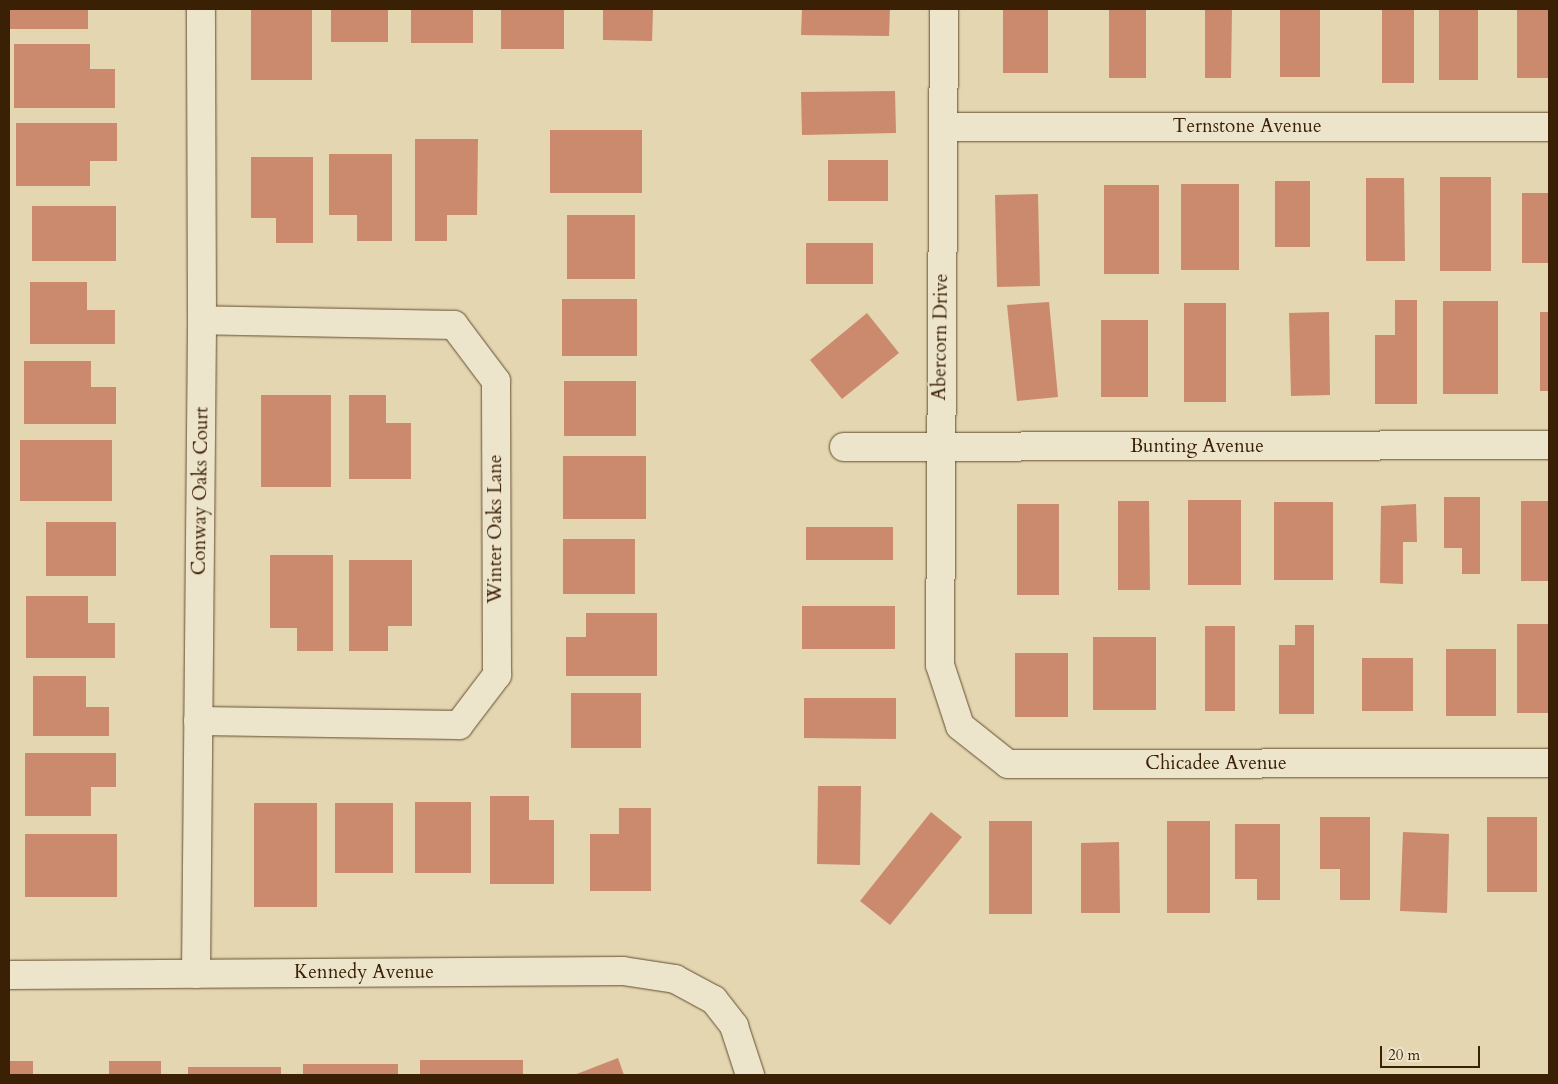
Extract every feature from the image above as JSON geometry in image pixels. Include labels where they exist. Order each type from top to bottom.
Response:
[{"type":"street","name":"Conway Oaks Court","points":[[196,974],[202,320],[201,9]]},
{"type":"street","name":"Abercorn Drive","points":[[940,665],[940,449],[945,127],[944,9]]},
{"type":"street","name":"Ternstone Avenue","points":[[945,127],[1549,126]]},
{"type":"street","name":"Winter Oaks Lane","points":[[198,721],[459,725],[497,675],[496,382],[454,326],[202,320]]},
{"type":"street","name":"Bunting Avenue","points":[[844,447],[940,449],[1549,445]]},
{"type":"street","name":"Chicadee Avenue","points":[[940,665],[960,726],[1008,764],[1549,764]]},
{"type":"street","name":"Kennedy Avenue","points":[[9,975],[622,971],[675,979],[714,1000],[734,1026],[750,1075]]},
{"type":"building","points":[[9,9],[88,9],[88,29],[9,29]]},
{"type":"building","points":[[251,9],[312,9],[312,80],[251,80]]},
{"type":"building","points":[[331,9],[388,9],[388,42],[331,42]]},
{"type":"building","points":[[411,9],[473,9],[473,43],[411,43]]},
{"type":"building","points":[[501,9],[564,9],[564,49],[501,49]]},
{"type":"building","points":[[603,9],[653,9],[652,41],[603,40]]},
{"type":"building","points":[[802,9],[890,9],[889,36],[801,35]]},
{"type":"building","points":[[1003,9],[1048,9],[1048,73],[1003,73]]},
{"type":"building","points":[[1109,9],[1146,9],[1146,78],[1109,78]]},
{"type":"building","points":[[1205,9],[1232,9],[1231,78],[1205,78]]},
{"type":"building","points":[[1280,9],[1320,9],[1320,77],[1280,77]]},
{"type":"building","points":[[1382,9],[1414,9],[1414,83],[1382,83]]},
{"type":"building","points":[[1439,9],[1478,9],[1478,80],[1439,80]]},
{"type":"building","points":[[1517,9],[1549,9],[1549,78],[1517,78]]},
{"type":"building","points":[[14,44],[90,44],[90,69],[115,69],[115,108],[14,108]]},
{"type":"building","points":[[895,91],[896,133],[802,135],[801,92]]},
{"type":"building","points":[[16,123],[117,123],[117,161],[90,161],[90,186],[16,186]]},
{"type":"building","points":[[550,130],[642,130],[642,193],[550,193]]},
{"type":"building","points":[[415,139],[478,139],[477,215],[447,215],[447,241],[415,241]]},
{"type":"building","points":[[329,154],[392,154],[392,241],[357,241],[357,215],[329,215]]},
{"type":"building","points":[[251,157],[313,157],[313,243],[276,243],[276,218],[251,218]]},
{"type":"building","points":[[828,160],[888,160],[888,201],[828,201]]},
{"type":"building","points":[[1440,177],[1491,177],[1491,271],[1440,271]]},
{"type":"building","points":[[1366,178],[1404,178],[1405,261],[1366,261]]},
{"type":"building","points":[[1275,181],[1310,181],[1310,247],[1275,247]]},
{"type":"building","points":[[1181,184],[1239,184],[1239,270],[1181,270]]},
{"type":"building","points":[[1104,185],[1159,185],[1159,274],[1104,274]]},
{"type":"building","points":[[1522,193],[1549,193],[1549,263],[1522,263]]},
{"type":"building","points":[[1038,194],[1040,286],[997,287],[995,195]]},
{"type":"building","points":[[32,206],[116,206],[116,261],[32,261]]},
{"type":"building","points":[[567,215],[635,215],[635,279],[567,279]]},
{"type":"building","points":[[806,243],[873,243],[873,284],[806,284]]},
{"type":"building","points":[[30,282],[87,282],[87,310],[115,310],[115,344],[30,344]]},
{"type":"building","points":[[562,299],[637,299],[637,356],[562,356]]},
{"type":"building","points":[[1395,300],[1417,300],[1417,404],[1375,404],[1375,335],[1395,335]]},
{"type":"building","points":[[1443,301],[1498,301],[1498,394],[1443,394]]},
{"type":"building","points":[[1049,302],[1058,397],[1017,401],[1007,305]]},
{"type":"building","points":[[1184,303],[1226,303],[1226,402],[1184,402]]},
{"type":"building","points":[[1329,312],[1330,395],[1291,396],[1289,313]]},
{"type":"building","points":[[1540,312],[1549,312],[1549,391],[1540,391]]},
{"type":"building","points":[[867,313],[899,353],[842,399],[810,360]]},
{"type":"building","points":[[1101,320],[1148,320],[1148,397],[1101,397]]},
{"type":"building","points":[[24,361],[91,361],[91,387],[116,387],[116,424],[24,424]]},
{"type":"building","points":[[564,381],[636,381],[636,436],[564,436]]},
{"type":"building","points":[[261,395],[331,395],[331,487],[261,487]]},
{"type":"building","points":[[349,395],[386,395],[386,423],[411,423],[411,479],[349,479]]},
{"type":"building","points":[[20,440],[112,440],[112,501],[20,501]]},
{"type":"building","points":[[563,456],[646,456],[646,519],[563,519]]},
{"type":"building","points":[[1444,497],[1480,497],[1480,574],[1462,574],[1462,548],[1444,548]]},
{"type":"building","points":[[1188,500],[1241,500],[1241,585],[1188,585]]},
{"type":"building","points":[[1118,501],[1149,501],[1150,590],[1118,590]]},
{"type":"building","points":[[1521,501],[1549,501],[1549,581],[1521,581]]},
{"type":"building","points":[[1274,502],[1333,502],[1333,580],[1274,580]]},
{"type":"building","points":[[1017,504],[1059,504],[1059,595],[1017,595]]},
{"type":"building","points":[[1416,504],[1417,542],[1403,542],[1403,584],[1380,583],[1381,506]]},
{"type":"building","points":[[46,522],[116,522],[116,576],[46,576]]},
{"type":"building","points":[[806,527],[893,527],[893,560],[806,560]]},
{"type":"building","points":[[563,539],[635,539],[635,594],[563,594]]},
{"type":"building","points":[[270,555],[333,555],[333,651],[297,651],[297,628],[270,628]]},
{"type":"building","points":[[349,560],[412,560],[412,626],[388,626],[388,651],[349,651]]},
{"type":"building","points":[[26,596],[88,596],[88,623],[115,623],[115,658],[26,658]]},
{"type":"building","points":[[802,606],[895,606],[895,649],[802,649]]},
{"type":"building","points":[[586,613],[657,613],[657,676],[566,676],[566,637],[586,637]]},
{"type":"building","points":[[1517,624],[1549,624],[1549,713],[1517,713]]},
{"type":"building","points":[[1295,625],[1314,625],[1314,714],[1279,714],[1279,645],[1295,645]]},
{"type":"building","points":[[1205,626],[1235,626],[1235,711],[1205,711]]},
{"type":"building","points":[[1093,637],[1156,637],[1156,710],[1093,710]]},
{"type":"building","points":[[1446,649],[1496,649],[1496,716],[1446,716]]},
{"type":"building","points":[[1015,653],[1068,653],[1068,717],[1015,717]]},
{"type":"building","points":[[1362,658],[1413,658],[1413,711],[1362,711]]},
{"type":"building","points":[[33,676],[86,676],[86,707],[109,707],[109,736],[33,736]]},
{"type":"building","points":[[571,693],[641,693],[641,748],[571,748]]},
{"type":"building","points":[[804,698],[896,698],[896,739],[804,738]]},
{"type":"building","points":[[25,753],[116,753],[116,787],[91,787],[91,816],[25,816]]},
{"type":"building","points":[[818,786],[861,786],[860,865],[817,864]]},
{"type":"building","points":[[490,796],[529,796],[529,820],[554,820],[554,884],[490,884]]},
{"type":"building","points":[[415,802],[471,802],[471,873],[415,873]]},
{"type":"building","points":[[254,803],[317,803],[317,907],[254,907]]},
{"type":"building","points":[[335,803],[393,803],[393,873],[335,873]]},
{"type":"building","points":[[619,808],[651,808],[651,891],[590,891],[590,834],[619,834]]},
{"type":"building","points":[[931,812],[962,837],[890,925],[860,901]]},
{"type":"building","points":[[1320,817],[1370,817],[1370,900],[1340,900],[1340,869],[1320,869]]},
{"type":"building","points":[[1487,817],[1537,817],[1537,892],[1487,892]]},
{"type":"building","points":[[989,821],[1032,821],[1032,914],[989,914]]},
{"type":"building","points":[[1167,821],[1210,821],[1210,913],[1167,913]]},
{"type":"building","points":[[1235,824],[1280,824],[1280,900],[1257,900],[1257,879],[1235,879]]},
{"type":"building","points":[[1403,832],[1449,834],[1447,913],[1400,911]]},
{"type":"building","points":[[25,834],[117,834],[117,897],[25,897]]},
{"type":"building","points":[[1119,842],[1120,913],[1081,913],[1081,843]]},
{"type":"building","points":[[618,1058],[624,1075],[574,1075]]},
{"type":"building","points":[[420,1060],[523,1060],[523,1075],[420,1075]]},
{"type":"building","points":[[9,1061],[33,1061],[33,1075],[9,1075]]},
{"type":"building","points":[[109,1061],[161,1061],[161,1075],[109,1075]]},
{"type":"building","points":[[303,1064],[398,1064],[398,1075],[303,1075]]},
{"type":"building","points":[[188,1067],[281,1067],[281,1075],[188,1075]]}]
